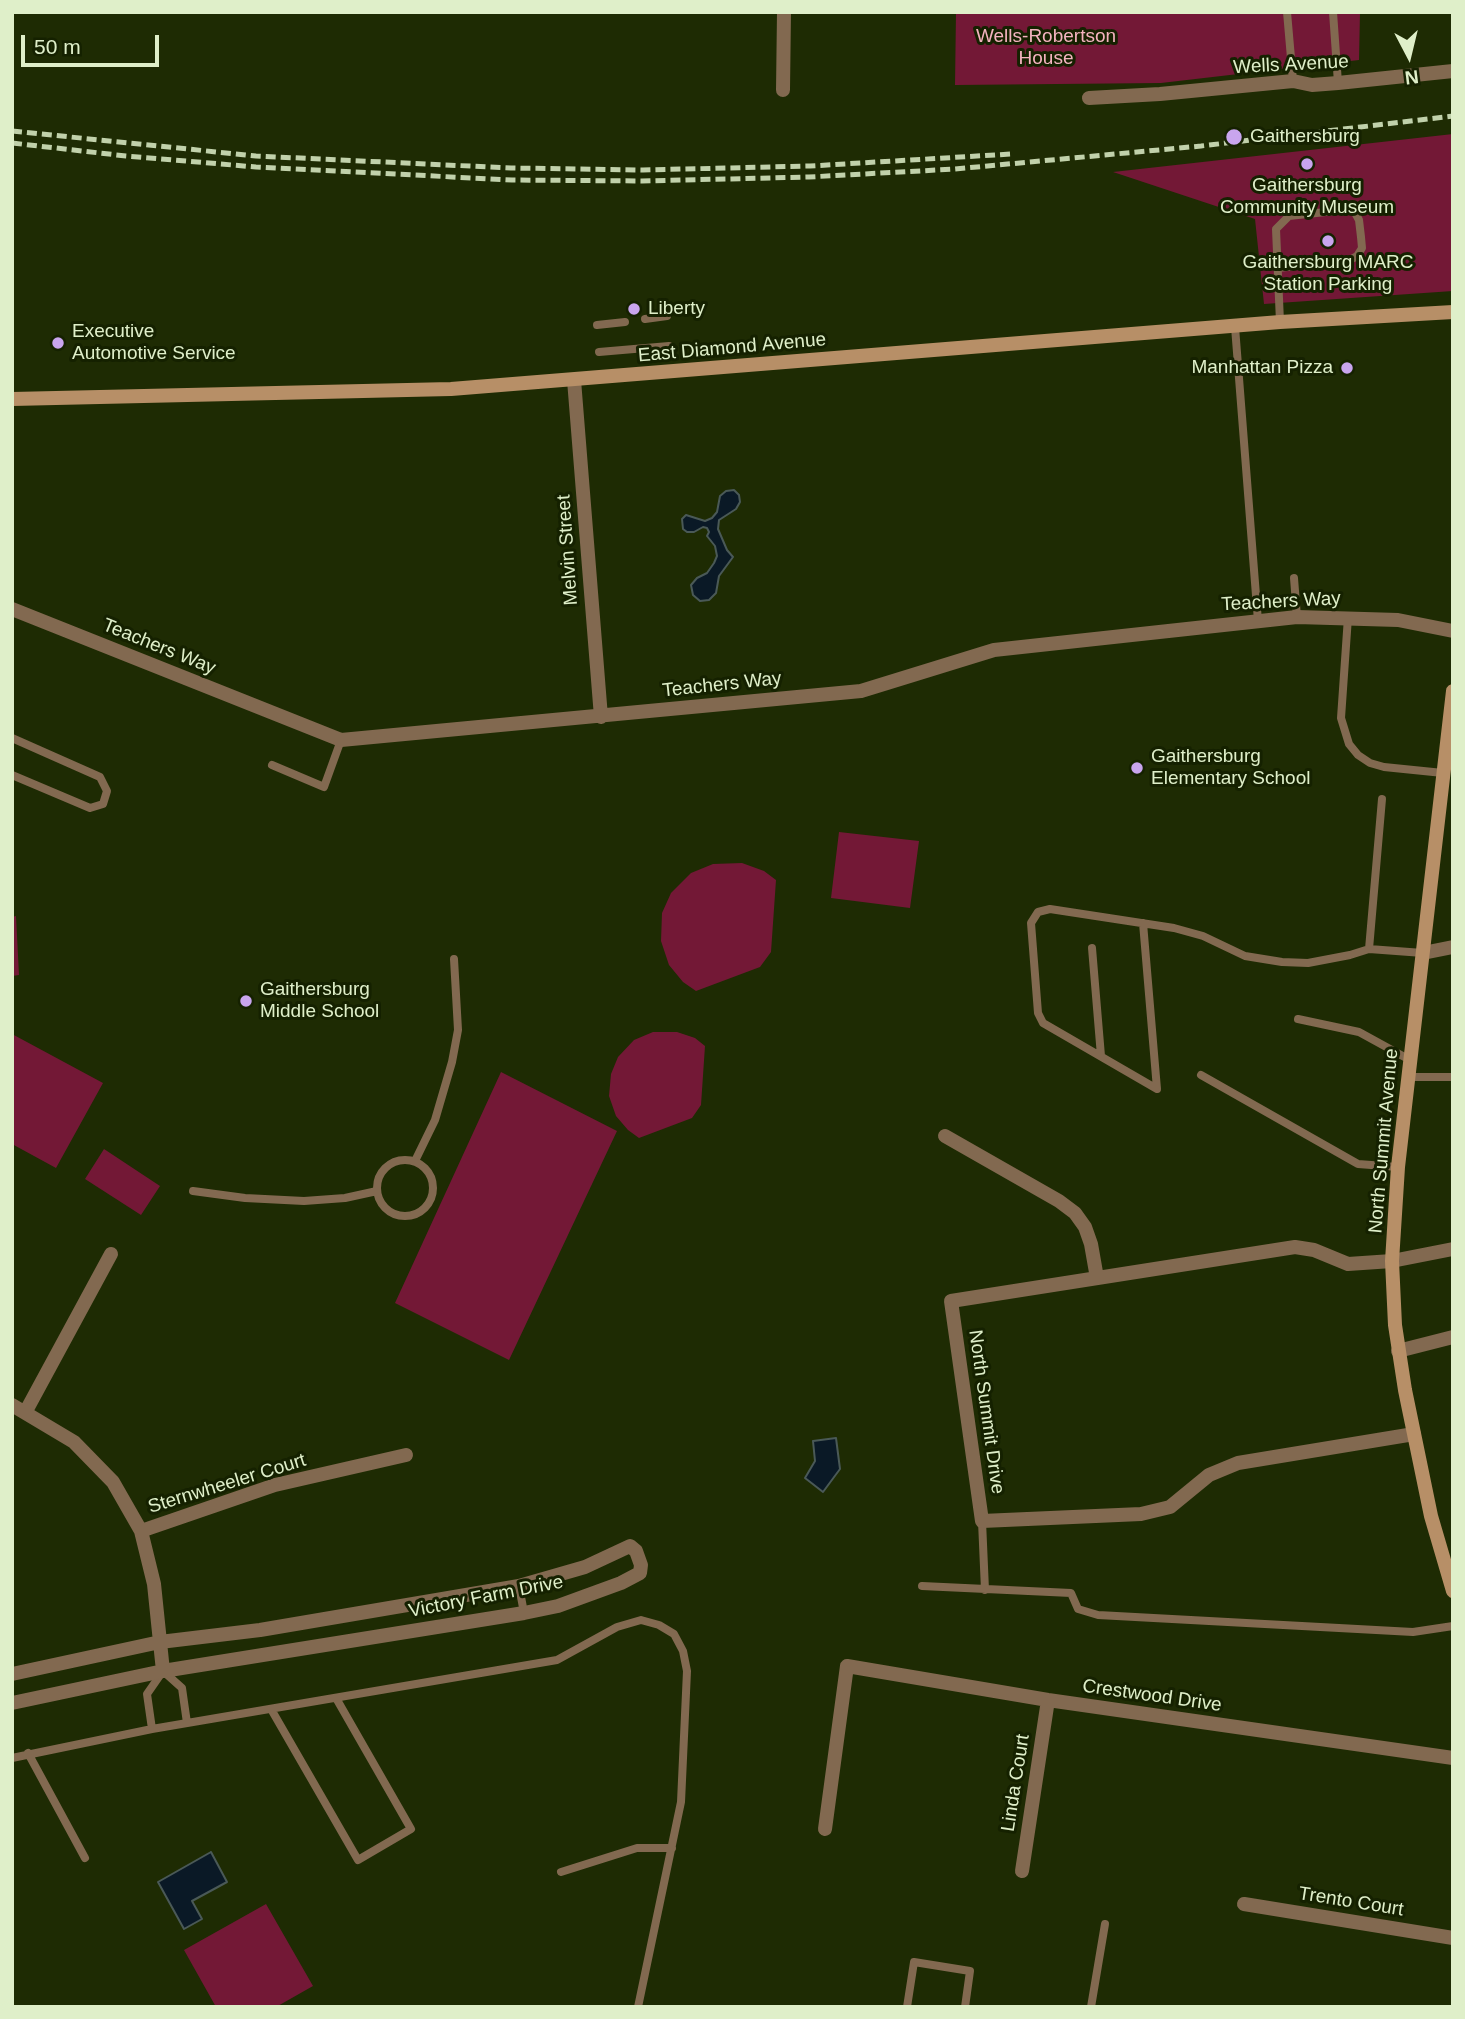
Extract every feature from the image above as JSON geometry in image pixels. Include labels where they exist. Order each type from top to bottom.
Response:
[{"type":"street","points":[[783,90],[784,12]]},
{"type":"street","name":"Wells Avenue","points":[[1089,98],[1293,81],[1312,85],[1453,71]]},
{"type":"street","name":"East Diamond Avenue","points":[[12,399],[451,389],[1280,322],[1453,312]]},
{"type":"street","name":"Melvin Street","points":[[574,380],[601,717]]},
{"type":"street","name":"Teachers Way","points":[[12,609],[341,740],[861,691],[994,650],[1297,617],[1398,620],[1453,631]]},
{"type":"street","name":"North Summit Avenue","points":[[1452,700],[1449,755],[1443,773],[1398,1167],[1392,1294],[1398,1351],[1414,1434],[1431,1516],[1453,1591]]},
{"type":"street","points":[[1423,953],[1453,947]]},
{"type":"street","points":[[945,1136],[1059,1201],[1074,1213],[1085,1227],[1097,1278]]},
{"type":"street","name":"North Summit Drive","points":[[1414,1434],[1238,1462],[1209,1475],[1170,1507],[1141,1514],[982,1521],[951,1301],[1295,1247],[1314,1250],[1348,1264],[1392,1261],[1453,1249]]},
{"type":"street","points":[[111,1254],[19,1408],[74,1442],[113,1482],[141,1531],[154,1584],[163,1671]]},
{"type":"street","points":[[1398,1351],[1453,1337]]},
{"type":"street","name":"Sternwheeler Court","points":[[141,1531],[275,1485],[406,1455]]},
{"type":"street","name":"Victory Farm Drive","points":[[12,1674],[160,1642],[260,1630],[519,1586],[585,1567],[630,1546],[640,1558],[640,1573],[621,1583],[558,1606],[524,1614],[163,1671],[12,1703]]},
{"type":"street","name":"Crestwood Drive","points":[[825,1829],[847,1667],[1048,1700],[1453,1758]]},
{"type":"street","name":"Linda Court","points":[[1022,1871],[1048,1700]]},
{"type":"street","name":"Trento Court","points":[[1244,1904],[1453,1938]]},
{"type":"lane","points":[[1287,12],[1293,81]]},
{"type":"lane","points":[[1333,12],[1338,83]]},
{"type":"lane","points":[[1278,268],[1350,260],[1357,256],[1362,248],[1359,220],[1353,209],[1289,216],[1276,229],[1280,322]]},
{"type":"lane","points":[[645,319],[667,316]]},
{"type":"lane","points":[[597,325],[625,322]]},
{"type":"lane","points":[[1235,327],[1258,621]]},
{"type":"lane","points":[[599,352],[669,346]]},
{"type":"lane","points":[[1294,578],[1297,617]]},
{"type":"lane","points":[[1348,617],[1342,718],[1349,744],[1357,755],[1370,763],[1443,773]]},
{"type":"lane","points":[[12,738],[100,777],[107,791],[103,804],[90,808],[12,775]]},
{"type":"lane","points":[[272,765],[324,787],[341,740]]},
{"type":"lane","points":[[1369,949],[1382,799]]},
{"type":"lane","points":[[1143,923],[1157,1089],[1043,1023],[1038,1013],[1031,923],[1038,912],[1049,909],[1143,923],[1174,928],[1203,936],[1245,956],[1282,962],[1308,963],[1369,949],[1423,953]]},
{"type":"lane","points":[[1092,948],[1101,1056]]},
{"type":"lane","points":[[415,1161],[435,1121],[452,1062],[458,1030],[454,959]]},
{"type":"lane","points":[[1298,1019],[1359,1032],[1410,1060]]},
{"type":"lane","points":[[1201,1075],[1358,1164],[1398,1167]]},
{"type":"lane","points":[[1408,1077],[1453,1077]]},
{"type":"lane","points":[[405,1159],[424,1167],[433,1180],[430,1202],[423,1210],[406,1216],[388,1210],[377,1191],[378,1179],[384,1169],[405,1159]]},
{"type":"lane","points":[[193,1191],[245,1198],[304,1201],[345,1198],[377,1191]]},
{"type":"lane","points":[[982,1521],[985,1590]]},
{"type":"lane","points":[[519,1586],[524,1614]]},
{"type":"lane","points":[[922,1586],[1071,1593],[1079,1609],[1098,1615],[1413,1632],[1453,1626]]},
{"type":"lane","points":[[12,1758],[152,1729],[557,1660],[617,1627],[640,1620],[659,1625],[674,1634],[683,1651],[687,1671],[681,1802],[638,2007]]},
{"type":"lane","points":[[152,1729],[147,1694],[163,1671],[182,1688],[187,1723]]},
{"type":"lane","points":[[271,1709],[358,1860],[411,1829],[337,1698]]},
{"type":"lane","points":[[28,1753],[85,1858]]},
{"type":"lane","points":[[561,1872],[637,1848],[672,1848]]},
{"type":"lane","points":[[1091,2007],[1105,1924]]},
{"type":"lane","points":[[907,2007],[914,1962],[970,1971],[965,2007]]},
{"type":"green space","name":"Wells-Robertson House","points":[[956,12],[1360,12],[1359,60],[1161,83],[955,85]]},
{"type":"green space","points":[[1453,134],[1453,291],[1264,304],[1255,219],[1113,172]]},
{"type":"green space","points":[[839,832],[919,841],[910,908],[831,898]]},
{"type":"green space","points":[[742,863],[764,871],[776,880],[771,952],[760,967],[696,991],[683,982],[669,965],[661,941],[662,913],[671,893],[691,873],[713,864]]},
{"type":"green space","points":[[16,916],[19,975],[12,976],[12,917]]},
{"type":"green space","points":[[653,1032],[677,1032],[695,1038],[705,1046],[701,1105],[692,1118],[639,1138],[616,1116],[609,1096],[611,1074],[618,1057],[634,1040]]},
{"type":"green space","points":[[12,1034],[103,1083],[56,1168],[12,1144]]},
{"type":"green space","points":[[501,1072],[617,1131],[509,1360],[395,1303]]},
{"type":"green space","points":[[104,1149],[160,1186],[141,1215],[85,1179]]},
{"type":"green space","points":[[266,1904],[313,1986],[276,2007],[216,2007],[184,1950]]},
{"type":"water","points":[[734,490],[739,495],[740,502],[736,509],[719,520],[718,529],[733,557],[719,576],[716,593],[709,600],[700,601],[693,595],[691,585],[707,573],[714,563],[717,556],[715,546],[707,536],[707,528],[687,532],[683,529],[682,519],[686,515],[705,521],[712,518],[717,512],[720,496],[726,491]]},
{"type":"water","points":[[836,1438],[840,1469],[823,1492],[805,1478],[815,1461],[813,1441]]},
{"type":"water","points":[[211,1852],[227,1882],[192,1901],[202,1919],[184,1929],[158,1882]]},
{"type":"railway","points":[[12,143],[256,167],[512,180],[642,181],[809,177],[955,169],[1201,146],[1453,116]]},
{"type":"railway","points":[[12,131],[256,156],[511,168],[643,170],[810,166],[1011,154]]},
{"type":"place","name":"Gaithersburg","points":[[1234,137]]},
{"type":"place","name":"Gaithersburg Community Museum","points":[[1307,164]]},
{"type":"place","name":"Gaithersburg MARC Station Parking","points":[[1328,241]]},
{"type":"place","name":"Liberty","points":[[634,309]]},
{"type":"place","name":"Executive Automotive Service","points":[[58,343]]},
{"type":"place","name":"Manhattan Pizza","points":[[1347,368]]},
{"type":"place","name":"Gaithersburg Elementary School","points":[[1137,768]]},
{"type":"place","name":"Gaithersburg Middle School","points":[[246,1001]]}]
